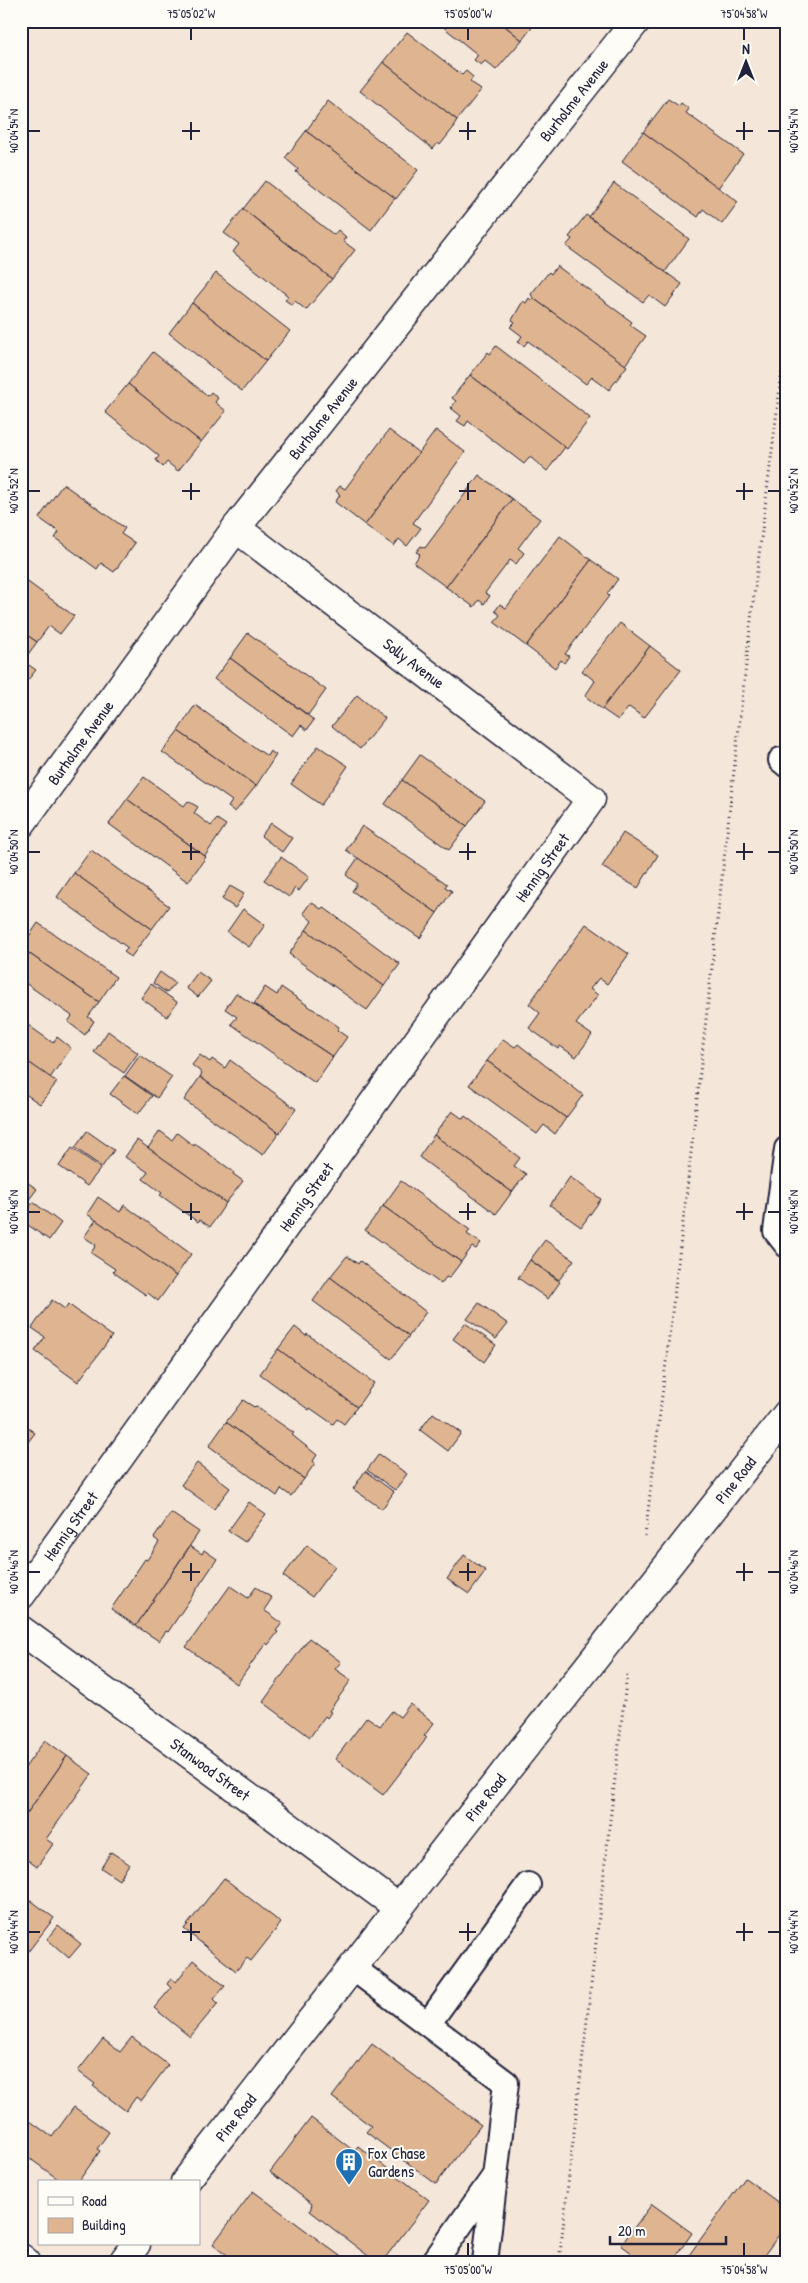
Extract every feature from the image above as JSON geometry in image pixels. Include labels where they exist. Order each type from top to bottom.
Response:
[{"type":"street","name":"Burholme Avenue","points":[[21,824],[236,528],[636,21]]},
{"type":"street","name":"Solly Avenue","points":[[236,528],[591,799]]},
{"type":"street","name":"Hennig Street","points":[[21,1595],[591,799]]},
{"type":"street","name":"Pine Road","points":[[187,2180],[787,1414]]},
{"type":"street","name":"Stanwood Street","points":[[21,1630],[399,1908]]},
{"type":"street","points":[[123,2262],[135,2246]]},
{"type":"street","points":[[21,2258],[26,2262]]},
{"type":"lane","points":[[787,1149],[776,1230],[787,1245]]},
{"type":"lane","points":[[428,2024],[528,1885]]},
{"type":"lane","points":[[353,1968],[506,2083],[485,2262]]},
{"type":"lane","points":[[434,2262],[495,2176]]},
{"type":"path","points":[[644,1542],[686,1197],[753,602],[787,331]]},
{"type":"path","points":[[559,2262],[628,1668]]},
{"type":"building","points":[[436,21],[499,21],[522,40],[496,70],[485,61],[481,65],[474,60],[478,55]]},
{"type":"building","points":[[499,21],[537,21],[522,40]]},
{"type":"building","points":[[407,32],[462,75],[466,71],[473,77],[470,82],[481,90],[457,120],[383,62]]},
{"type":"building","points":[[383,62],[457,120],[453,126],[455,126],[440,145],[438,143],[433,149],[360,91]]},
{"type":"building","points":[[668,99],[679,106],[681,103],[689,109],[686,113],[743,154],[718,188],[643,132]]},
{"type":"building","points":[[328,101],[418,170],[396,199],[306,131]]},
{"type":"building","points":[[306,131],[395,198],[371,230],[296,172],[298,169],[285,158]]},
{"type":"building","points":[[643,132],[738,202],[722,224],[703,209],[698,217],[622,161]]},
{"type":"building","points":[[265,181],[334,235],[338,230],[346,237],[343,241],[355,250],[332,279],[243,209]]},
{"type":"building","points":[[614,183],[689,239],[665,272],[589,217]]},
{"type":"building","points":[[243,209],[332,279],[306,310],[295,301],[292,305],[285,300],[288,296],[233,252],[239,244],[224,233]]},
{"type":"building","points":[[586,215],[682,284],[665,307],[649,295],[643,302],[566,246],[572,239],[569,237]]},
{"type":"building","points":[[557,266],[632,322],[630,325],[646,336],[625,365],[533,298],[531,294],[549,272],[551,274]]},
{"type":"building","points":[[216,273],[290,331],[266,361],[192,303]]},
{"type":"building","points":[[529,298],[531,300],[533,298],[627,366],[609,390],[592,377],[586,384],[528,341],[524,346],[518,342],[522,336],[510,327],[515,322],[512,320],[523,301],[526,303]]},
{"type":"building","points":[[192,303],[266,361],[242,391],[169,333]]},
{"type":"building","points":[[496,346],[590,418],[567,449],[470,375],[488,352],[490,354]]},
{"type":"building","points":[[153,352],[208,396],[211,392],[218,398],[215,402],[226,411],[201,442],[128,384]]},
{"type":"building","points":[[470,375],[565,447],[547,471],[530,457],[524,464],[468,421],[465,426],[457,421],[461,416],[451,408],[456,401],[452,398]]},
{"type":"building","points":[[128,384],[201,442],[178,471],[167,462],[163,467],[156,460],[159,456],[105,412]]},
{"type":"building","points":[[389,430],[419,453],[365,525],[335,502],[340,495],[336,491],[340,486],[345,489]]},
{"type":"building","points":[[436,430],[465,452],[413,523],[421,528],[407,546],[399,539],[394,546],[365,525]]},
{"type":"building","points":[[479,475],[512,499],[446,587],[414,563],[420,554],[416,552],[421,546],[425,548]]},
{"type":"building","points":[[63,484],[125,528],[121,534],[135,543],[114,572],[101,563],[97,569],[55,538],[59,532],[39,518]]},
{"type":"building","points":[[512,499],[540,519],[518,548],[524,553],[516,564],[510,560],[485,593],[490,596],[484,604],[479,600],[474,607],[446,587]]},
{"type":"building","points":[[560,536],[591,560],[526,646],[494,622],[500,615],[495,611],[500,604],[506,608]]},
{"type":"building","points":[[591,560],[618,579],[607,594],[609,596],[565,654],[569,656],[564,663],[561,660],[555,668],[526,646]]},
{"type":"building","points":[[21,577],[74,616],[60,634],[49,626],[37,642],[21,631]]},
{"type":"building","points":[[620,623],[650,646],[602,709],[585,696],[595,681],[582,671]]},
{"type":"building","points":[[21,631],[37,642],[23,661],[36,670],[22,687]]},
{"type":"building","points":[[248,633],[326,690],[308,715],[230,658]]},
{"type":"building","points":[[650,646],[681,670],[644,718],[629,707],[618,720],[602,709]]},
{"type":"building","points":[[230,658],[314,720],[307,730],[301,725],[293,736],[214,679]]},
{"type":"building","points":[[357,695],[385,718],[360,749],[332,726]]},
{"type":"building","points":[[195,705],[267,756],[270,751],[276,755],[256,786],[178,731]]},
{"type":"building","points":[[178,731],[256,786],[235,812],[228,807],[232,801],[162,752]]},
{"type":"building","points":[[318,746],[348,766],[321,805],[291,784]]},
{"type":"building","points":[[420,755],[485,801],[467,826],[402,780]]},
{"type":"building","points":[[144,777],[184,806],[188,801],[198,807],[194,813],[211,826],[217,819],[226,825],[205,856],[127,799]]},
{"type":"building","points":[[402,780],[467,826],[449,850],[385,804]]},
{"type":"building","points":[[127,799],[206,857],[188,882],[109,824]]},
{"type":"building","points":[[271,823],[292,838],[282,852],[261,836]]},
{"type":"building","points":[[362,826],[447,884],[445,887],[452,891],[437,913],[346,850]]},
{"type":"building","points":[[623,833],[658,855],[638,888],[602,867]]},
{"type":"building","points":[[91,850],[169,906],[152,929],[74,873]]},
{"type":"building","points":[[281,857],[309,877],[299,891],[295,888],[289,897],[264,880]]},
{"type":"building","points":[[358,858],[437,913],[420,938],[352,891],[357,884],[346,875]]},
{"type":"building","points":[[74,873],[152,929],[131,957],[124,952],[128,948],[57,897]]},
{"type":"building","points":[[230,886],[244,894],[235,908],[222,899]]},
{"type":"building","points":[[311,902],[321,909],[323,907],[400,964],[384,986],[306,930],[312,921],[303,913]]},
{"type":"building","points":[[243,909],[265,925],[249,947],[227,932]]},
{"type":"building","points":[[38,923],[116,977],[99,1002],[21,948]]},
{"type":"building","points":[[586,924],[629,954],[607,984],[599,978],[590,989],[598,995],[576,1024],[592,1035],[576,1057],[560,1046],[558,1049],[529,1028],[540,1013],[529,1004]]},
{"type":"building","points":[[306,930],[384,986],[367,1010],[289,954]]},
{"type":"building","points":[[21,948],[99,1002],[88,1017],[94,1021],[85,1035],[68,1022],[72,1016],[21,980]]},
{"type":"building","points":[[160,972],[175,983],[167,993],[153,983]]},
{"type":"building","points":[[198,972],[211,981],[198,997],[186,988]]},
{"type":"building","points":[[151,984],[177,1002],[167,1017],[141,998]]},
{"type":"building","points":[[265,987],[277,995],[281,987],[339,1027],[337,1030],[347,1037],[333,1057],[254,1004]]},
{"type":"building","points":[[236,993],[333,1057],[315,1083],[231,1024],[237,1017],[225,1009]]},
{"type":"building","points":[[21,1020],[53,1043],[57,1037],[71,1048],[50,1078],[21,1057]]},
{"type":"building","points":[[108,1031],[138,1053],[124,1073],[94,1052]]},
{"type":"building","points":[[503,1039],[515,1047],[518,1044],[583,1095],[566,1118],[487,1061]]},
{"type":"building","points":[[140,1055],[172,1077],[157,1098],[125,1076]]},
{"type":"building","points":[[200,1055],[210,1062],[212,1059],[225,1068],[230,1060],[296,1109],[279,1133],[200,1077],[202,1073],[192,1065]]},
{"type":"building","points":[[21,1057],[57,1082],[40,1104],[21,1091]]},
{"type":"building","points":[[487,1061],[566,1118],[555,1134],[544,1125],[537,1134],[469,1085]]},
{"type":"building","points":[[124,1076],[152,1096],[138,1114],[110,1094]]},
{"type":"building","points":[[200,1077],[279,1133],[263,1155],[184,1100]]},
{"type":"building","points":[[452,1111],[463,1119],[465,1116],[520,1158],[514,1166],[526,1174],[512,1192],[434,1135]]},
{"type":"building","points":[[87,1131],[114,1150],[102,1167],[75,1148]]},
{"type":"building","points":[[160,1131],[172,1140],[177,1133],[234,1172],[233,1174],[243,1181],[226,1203],[148,1148]]},
{"type":"building","points":[[434,1135],[512,1192],[496,1214],[419,1157]]},
{"type":"building","points":[[137,1140],[226,1203],[210,1227],[200,1220],[198,1222],[160,1195],[162,1193],[143,1179],[148,1172],[125,1157]]},
{"type":"building","points":[[72,1148],[101,1168],[87,1186],[59,1166]]},
{"type":"building","points":[[570,1177],[601,1199],[581,1227],[550,1205]]},
{"type":"building","points":[[21,1178],[37,1189],[21,1210]]},
{"type":"building","points":[[401,1181],[470,1230],[467,1234],[481,1243],[476,1249],[472,1247],[461,1262],[383,1206]]},
{"type":"building","points":[[98,1197],[120,1212],[124,1205],[191,1254],[176,1276],[87,1214]]},
{"type":"building","points":[[33,1202],[61,1223],[49,1240],[21,1220]]},
{"type":"building","points":[[383,1206],[461,1262],[449,1278],[446,1277],[441,1284],[365,1230]]},
{"type":"building","points":[[96,1220],[176,1276],[158,1301],[113,1272],[115,1269],[91,1253],[96,1245],[84,1237]]},
{"type":"building","points":[[545,1240],[574,1260],[559,1280],[530,1260]]},
{"type":"building","points":[[347,1256],[358,1264],[360,1261],[426,1312],[409,1336],[330,1277]]},
{"type":"building","points":[[530,1260],[560,1282],[548,1299],[518,1278]]},
{"type":"building","points":[[330,1277],[409,1336],[391,1359],[313,1301]]},
{"type":"building","points":[[52,1300],[65,1309],[68,1304],[112,1336],[78,1382],[35,1351],[45,1337],[32,1328]]},
{"type":"building","points":[[479,1303],[508,1324],[496,1339],[467,1319]]},
{"type":"building","points":[[465,1323],[496,1345],[484,1362],[453,1339]]},
{"type":"building","points":[[295,1327],[374,1383],[357,1407],[278,1349]]},
{"type":"building","points":[[278,1349],[357,1407],[344,1424],[337,1419],[333,1424],[310,1408],[309,1410],[260,1374]]},
{"type":"building","points":[[243,1400],[294,1433],[292,1435],[317,1455],[313,1461],[315,1463],[304,1479],[226,1422]]},
{"type":"building","points":[[433,1413],[461,1433],[448,1451],[420,1430]]},
{"type":"building","points":[[226,1422],[304,1479],[291,1496],[281,1489],[277,1496],[209,1446]]},
{"type":"building","points":[[21,1423],[35,1433],[21,1451]]},
{"type":"building","points":[[379,1454],[407,1474],[395,1490],[367,1470]]},
{"type":"building","points":[[197,1463],[230,1488],[214,1509],[181,1485]]},
{"type":"building","points":[[365,1471],[394,1492],[382,1509],[353,1489]]},
{"type":"building","points":[[249,1502],[266,1514],[245,1542],[228,1531]]},
{"type":"building","points":[[171,1513],[199,1532],[136,1626],[111,1609],[159,1542],[154,1538]]},
{"type":"building","points":[[307,1545],[335,1566],[312,1597],[283,1576]]},
{"type":"building","points":[[190,1546],[202,1554],[204,1550],[217,1559],[168,1632],[166,1631],[159,1641],[136,1626]]},
{"type":"building","points":[[464,1555],[486,1571],[469,1594],[447,1579]]},
{"type":"building","points":[[230,1586],[248,1598],[256,1587],[272,1598],[264,1610],[282,1623],[276,1631],[278,1632],[268,1645],[266,1643],[237,1684],[186,1647]]},
{"type":"building","points":[[309,1638],[341,1662],[335,1669],[351,1680],[329,1711],[331,1712],[327,1718],[325,1716],[310,1737],[263,1702]]},
{"type":"building","points":[[410,1704],[434,1723],[424,1736],[427,1737],[423,1743],[383,1795],[335,1759],[367,1717],[380,1726],[392,1711],[400,1717]]},
{"type":"building","points":[[45,1740],[67,1756],[21,1822],[21,1773]]},
{"type":"building","points":[[67,1756],[92,1774],[46,1839],[53,1844],[37,1867],[21,1855],[21,1822]]},
{"type":"building","points":[[111,1852],[129,1864],[119,1880],[101,1868]]},
{"type":"building","points":[[224,1878],[281,1923],[251,1961],[247,1958],[236,1971],[184,1929]]},
{"type":"building","points":[[24,1895],[54,1918],[24,1957],[21,1954],[21,1898]]},
{"type":"building","points":[[58,1925],[81,1944],[69,1958],[47,1939]]},
{"type":"building","points":[[193,1960],[225,1986],[214,1999],[218,2003],[190,2037],[154,2008],[171,1988],[167,1984],[171,1978],[176,1982]]},
{"type":"building","points":[[132,2037],[168,2065],[141,2101],[136,2097],[126,2111],[93,2086],[95,2084],[78,2071],[103,2039],[120,2052]]},
{"type":"building","name":"Fox Chase Gardens","points":[[372,2044],[481,2125],[436,2184],[366,2132],[371,2126],[332,2097]]},
{"type":"building","points":[[74,2107],[109,2132],[97,2149],[100,2151],[79,2180],[59,2180],[21,2152],[21,2132],[30,2121],[52,2137]]},
{"type":"building","name":"Fox Chase Gardens","points":[[311,2118],[354,2151],[358,2146],[429,2200],[382,2262],[376,2262],[310,2211],[312,2204],[270,2172]]},
{"type":"building","points":[[745,2178],[787,2209],[787,2224],[759,2262],[684,2262]]},
{"type":"building","points":[[253,2191],[348,2262],[236,2262],[213,2244]]},
{"type":"building","points":[[652,2204],[692,2233],[672,2262],[644,2262],[621,2245]]},
{"type":"place","name":"Fox Chase Gardens","points":[[349,2186]]}]
